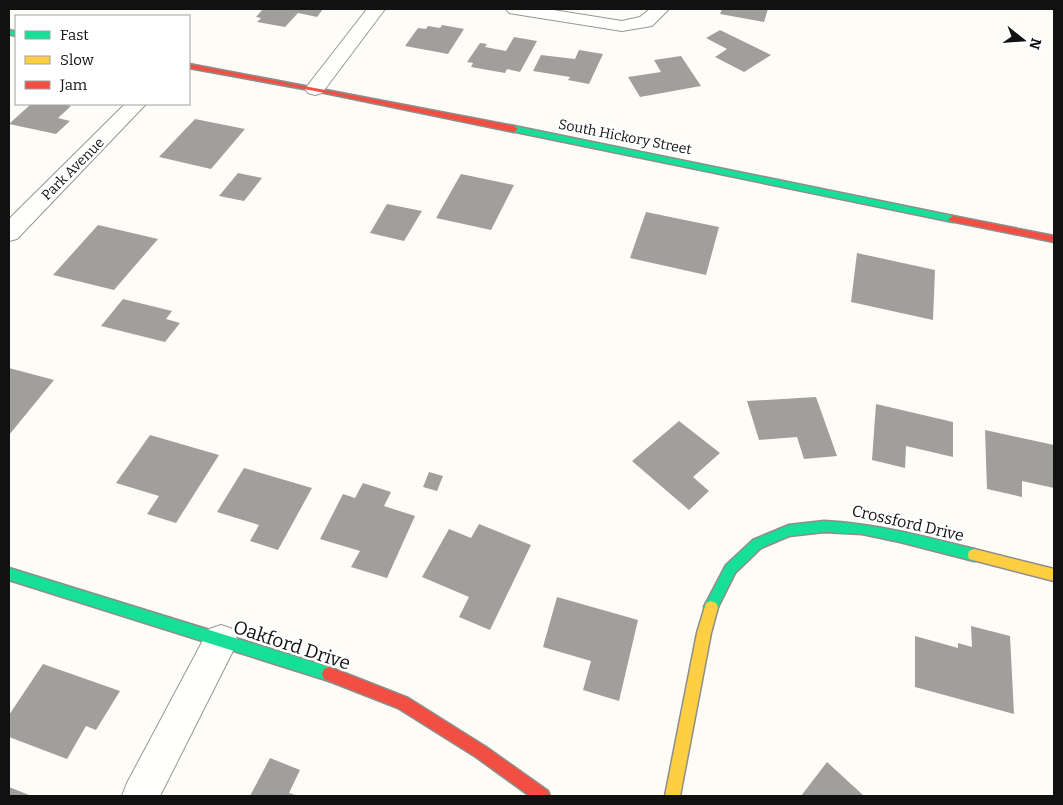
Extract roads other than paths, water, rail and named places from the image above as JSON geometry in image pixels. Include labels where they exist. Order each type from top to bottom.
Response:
[{"type":"street","points":[[315,89],[376,9]]},
{"type":"street","points":[[515,9],[622,26],[646,22],[660,9]]},
{"type":"street","name":"South Hickory Street","points":[[190,66],[315,89],[1054,239]]},
{"type":"street","name":"Park Avenue","points":[[9,233],[135,105]]},
{"type":"street","name":"Crossford Drive","points":[[672,796],[705,631],[717,593],[738,560],[763,540],[798,527],[839,524],[890,532],[1054,575]]},
{"type":"street","name":"Oakford Drive","points":[[9,574],[344,679],[403,703],[481,752],[544,796]]},
{"type":"street","points":[[140,796],[221,641]]}]
